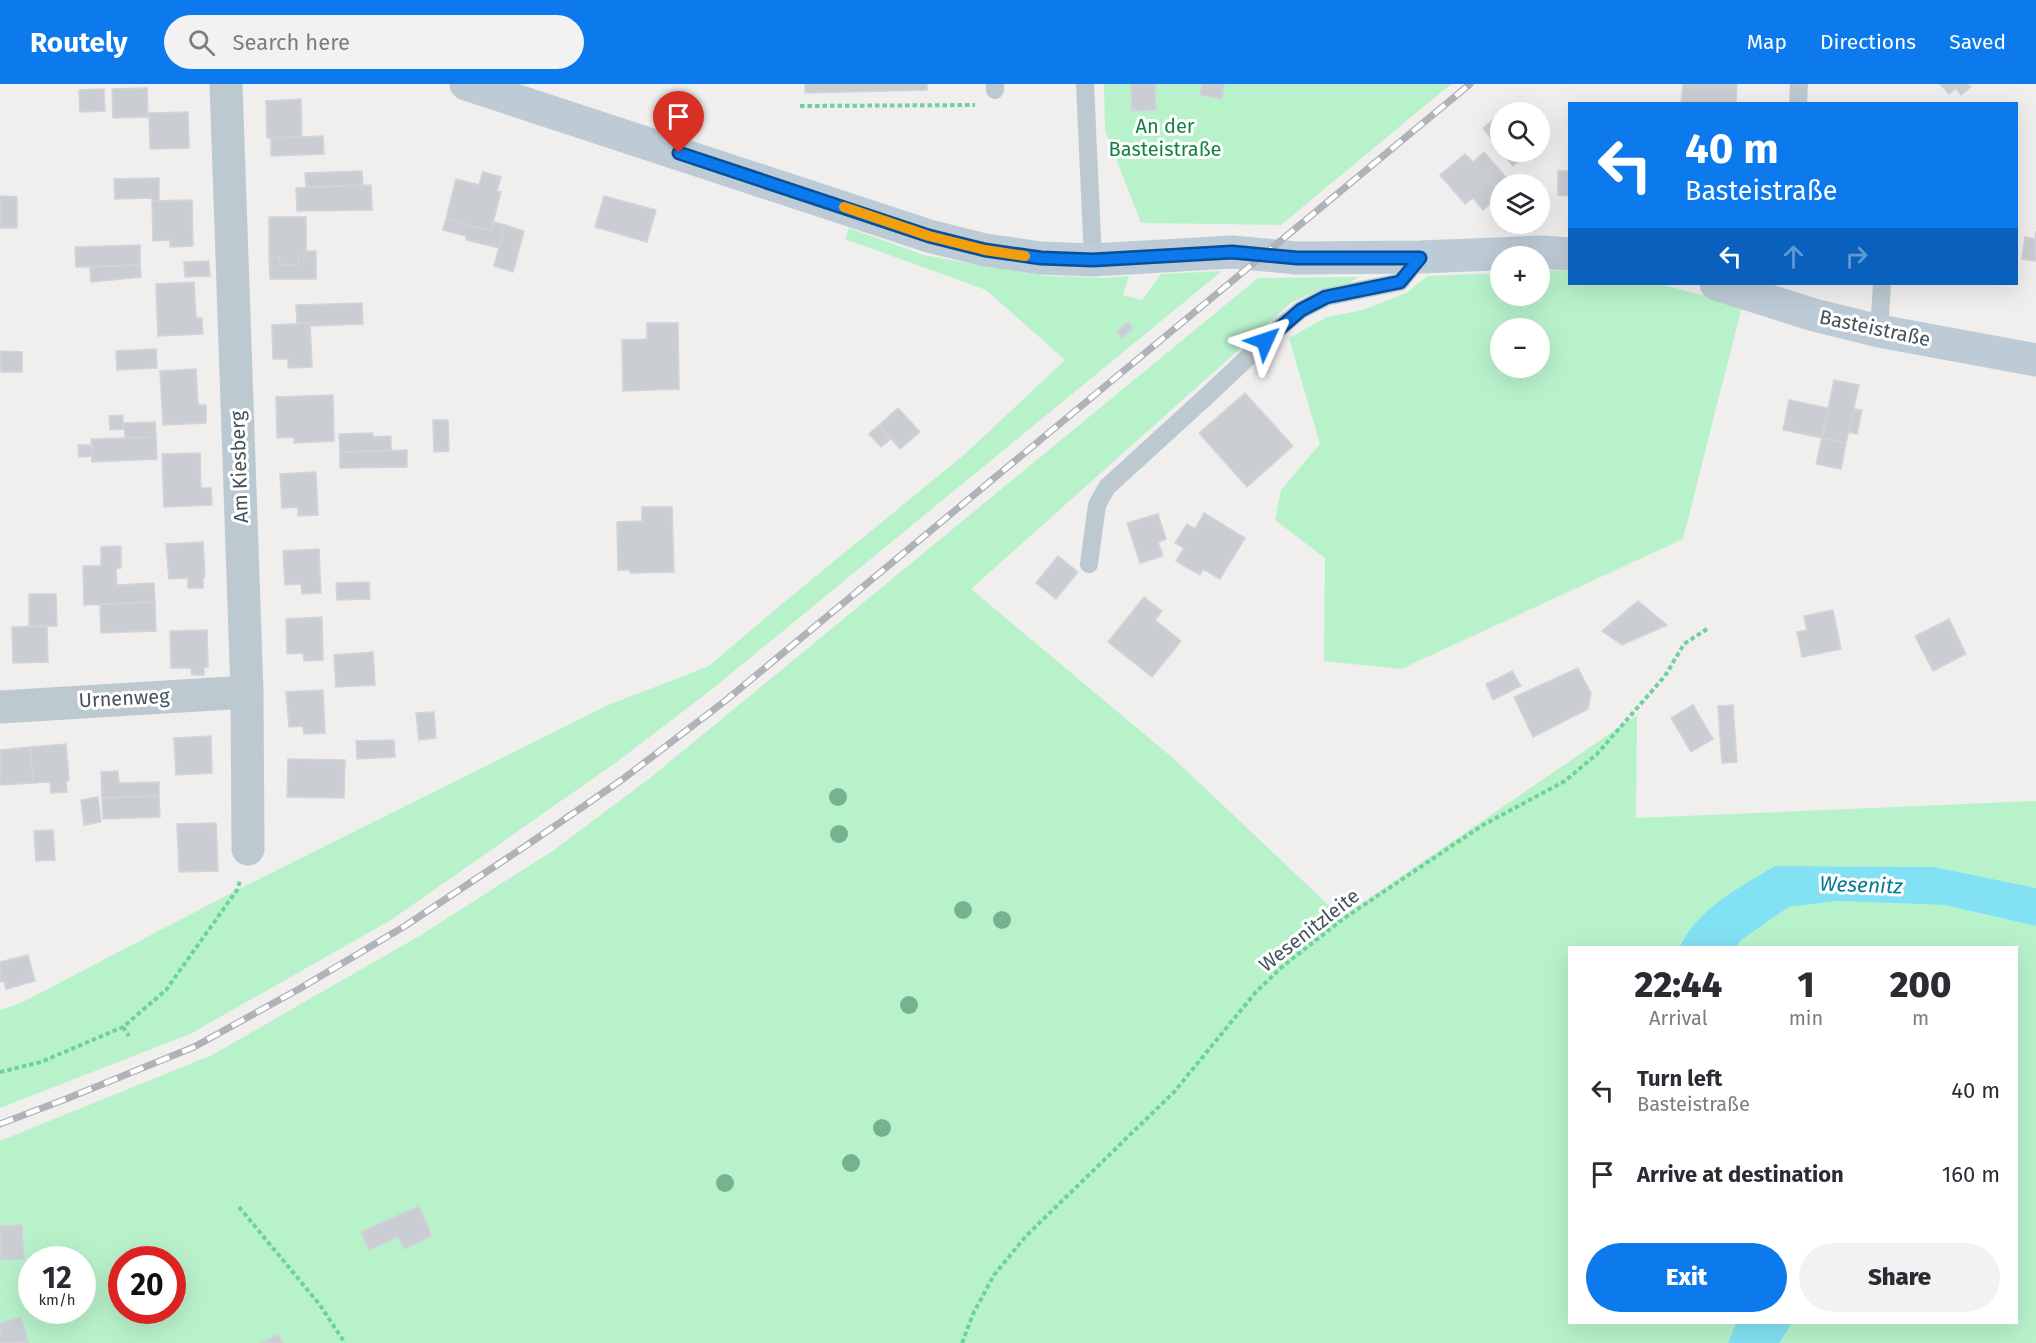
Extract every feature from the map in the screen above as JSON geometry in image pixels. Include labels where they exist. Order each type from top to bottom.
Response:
[{"type":"main road","points":[[466,84],[929,236],[985,250],[1041,258],[1093,260],[1232,252],[1297,258],[1420,258],[1543,252],[1568,254]]},
{"type":"main road","name":"Basteistraße","points":[[1723,285],[1767,291],[1814,315],[1879,331],[2036,360]]},
{"type":"street","name":"Am Kiesberg","points":[[226,84],[247,692],[248,849]]},
{"type":"street","name":"Urnenweg","points":[[0,706],[247,692]]},
{"type":"lane","points":[[1085,84],[1093,260]]},
{"type":"lane","points":[[1798,102],[1799,84]]},
{"type":"lane","points":[[1089,564],[1097,505],[1107,486],[1301,310],[1326,297],[1400,282],[1420,258]]},
{"type":"lane","points":[[1879,331],[1882,285]]},
{"type":"path","points":[[800,106],[987,105],[994,99],[995,87]]},
{"type":"path","name":"Wesenitzleite","points":[[962,1343],[973,1314],[994,1275],[1026,1236],[1174,1092],[1255,993],[1283,966],[1343,919],[1483,825],[1565,781],[1597,754],[1650,694],[1665,676],[1684,644],[1707,628]]},
{"type":"path","points":[[0,1072],[41,1062],[123,1027],[166,990],[237,890],[248,849]]},
{"type":"path","points":[[123,1027],[129,1036]]},
{"type":"path","points":[[239,1207],[320,1305],[345,1343]]},
{"type":"green space","name":"An der Basteistraße","points":[[1104,84],[1451,84],[1281,225],[1141,223],[1105,130]]},
{"type":"green space","points":[[849,228],[924,255],[989,267],[1049,276],[1106,278],[1129,276],[1123,295],[1142,300],[1161,274],[1222,271],[711,690],[618,761],[391,920],[190,1034],[0,1108],[0,1010],[21,1003],[237,890],[606,706],[709,666],[965,454],[1065,360],[986,290],[845,239]]},
{"type":"green space","points":[[1550,270],[1568,271],[1568,285],[1664,285],[1742,306],[1683,539],[1401,669],[1324,661],[1325,558],[1275,520],[1281,490],[1320,444],[1289,338],[1327,317],[1363,310],[1406,293],[1428,276],[1490,273],[1490,306],[1550,306]]},
{"type":"green space","points":[[1357,277],[1349,284],[1316,292],[1292,302],[971,589],[1174,759],[1337,913],[1295,949],[1637,715],[1636,818],[2036,801],[2036,888],[1934,867],[1775,866],[1683,939],[1680,946],[1568,946],[1568,1324],[2018,1324],[2018,946],[1736,946],[1741,940],[1789,907],[1836,901],[1944,905],[2036,926],[2036,1343],[0,1343],[0,1141],[212,1055],[421,935],[554,850],[650,778],[1258,278]]},
{"type":"water","name":"Wesenitz","points":[[1775,866],[1934,867],[2036,888],[2036,926],[1944,905],[1836,901],[1789,907],[1741,940],[1736,946],[1680,946],[1697,921],[1734,891]]},
{"type":"water","points":[[1736,1324],[1790,1324],[1779,1343],[1728,1343]]},
{"type":"building","points":[[805,84],[927,84],[927,90],[805,93]]},
{"type":"building","points":[[1131,84],[1155,84],[1156,110],[1132,111]]},
{"type":"building","points":[[1202,84],[1224,84],[1222,99],[1200,95]]},
{"type":"building","points":[[1683,84],[1737,84],[1736,102],[1681,102]]},
{"type":"building","points":[[1940,84],[1968,84],[1971,87],[1961,95],[1956,88],[1949,94]]},
{"type":"building","points":[[147,88],[148,117],[113,118],[112,89]]},
{"type":"building","points":[[104,89],[105,111],[80,112],[79,90]]},
{"type":"building","points":[[301,99],[302,137],[267,138],[266,101]]},
{"type":"building","points":[[188,112],[189,148],[150,149],[149,113]]},
{"type":"building","points":[[1490,122],[1490,137],[1483,128]]},
{"type":"building","points":[[323,136],[324,154],[271,156],[271,138]]},
{"type":"building","points":[[1484,152],[1490,162],[1493,162],[1503,174],[1490,174],[1490,204],[1483,210],[1473,198],[1465,204],[1440,175],[1465,154],[1473,162]]},
{"type":"building","points":[[362,171],[363,185],[306,187],[305,173]]},
{"type":"building","points":[[1558,171],[1568,171],[1568,196],[1558,195]]},
{"type":"building","points":[[483,172],[501,177],[497,191],[501,192],[491,231],[446,219],[456,179],[479,185]]},
{"type":"building","points":[[159,178],[159,201],[152,201],[151,198],[115,199],[114,179]]},
{"type":"building","points":[[371,185],[372,210],[297,211],[296,188]]},
{"type":"building","points":[[0,196],[17,197],[17,228],[0,228]]},
{"type":"building","points":[[604,196],[656,210],[647,242],[595,227]]},
{"type":"building","points":[[192,200],[193,246],[170,247],[170,240],[153,241],[152,201]]},
{"type":"building","points":[[269,217],[306,217],[306,256],[298,256],[299,265],[280,265],[279,257],[269,257]]},
{"type":"building","points":[[446,219],[491,231],[494,222],[505,225],[499,248],[466,240],[466,236],[443,230]]},
{"type":"building","points":[[505,225],[524,231],[513,272],[494,266]]},
{"type":"building","points":[[2036,231],[2036,261],[2022,259],[2025,237],[2035,239]]},
{"type":"building","points":[[140,245],[140,265],[76,267],[75,247]]},
{"type":"building","points":[[306,251],[316,251],[316,279],[270,279],[269,257],[279,257],[280,265],[299,265],[298,256],[306,256]]},
{"type":"building","points":[[209,261],[210,276],[185,277],[184,262]]},
{"type":"building","points":[[140,265],[141,277],[91,282],[90,267]]},
{"type":"building","points":[[194,282],[196,318],[202,318],[203,334],[158,336],[156,284]]},
{"type":"building","points":[[362,303],[363,324],[310,326],[310,323],[297,323],[296,305]]},
{"type":"building","points":[[1128,322],[1133,328],[1122,338],[1117,331]]},
{"type":"building","points":[[310,323],[312,367],[288,368],[288,359],[273,359],[272,325]]},
{"type":"building","points":[[647,323],[678,323],[679,389],[623,391],[622,340],[647,339]]},
{"type":"building","points":[[156,349],[157,368],[117,370],[116,351]]},
{"type":"building","points":[[0,351],[22,352],[22,372],[1,372]]},
{"type":"building","points":[[196,369],[198,405],[206,405],[206,423],[163,425],[160,371]]},
{"type":"building","points":[[1834,380],[1859,385],[1846,443],[1822,438]]},
{"type":"building","points":[[1245,393],[1293,446],[1247,487],[1199,433]]},
{"type":"building","points":[[333,395],[334,441],[294,443],[294,437],[277,438],[276,397]]},
{"type":"building","points":[[1789,400],[1828,408],[1822,438],[1783,430]]},
{"type":"building","points":[[898,408],[920,432],[900,449],[879,425]]},
{"type":"building","points":[[1854,409],[1862,410],[1857,434],[1849,432]]},
{"type":"building","points":[[123,415],[123,429],[110,430],[109,416]]},
{"type":"building","points":[[433,420],[448,420],[449,451],[434,452]]},
{"type":"building","points":[[155,422],[156,437],[125,438],[124,423]]},
{"type":"building","points":[[879,425],[891,439],[881,447],[869,434]]},
{"type":"building","points":[[373,433],[373,437],[391,436],[391,451],[340,452],[339,434]]},
{"type":"building","points":[[156,437],[157,459],[92,462],[91,439]]},
{"type":"building","points":[[1822,438],[1846,443],[1841,469],[1816,464]]},
{"type":"building","points":[[78,445],[92,445],[92,456],[79,457]]},
{"type":"building","points":[[407,450],[407,467],[340,468],[340,452]]},
{"type":"building","points":[[200,453],[201,488],[211,488],[212,505],[164,507],[162,454]]},
{"type":"building","points":[[316,472],[318,515],[298,516],[298,507],[282,508],[280,474]]},
{"type":"building","points":[[642,507],[672,507],[674,572],[630,573],[630,570],[618,570],[617,522],[642,521]]},
{"type":"building","points":[[1204,513],[1245,538],[1220,579],[1203,569],[1200,575],[1176,561],[1184,548],[1175,543],[1187,524],[1195,529]]},
{"type":"building","points":[[1158,514],[1166,539],[1158,542],[1163,556],[1140,563],[1127,523]]},
{"type":"building","points":[[203,542],[205,577],[203,588],[188,588],[188,578],[169,579],[166,544]]},
{"type":"building","points":[[121,546],[121,568],[116,569],[117,585],[154,583],[155,602],[84,605],[83,566],[101,566],[101,547]]},
{"type":"building","points":[[319,549],[321,593],[302,594],[301,584],[285,585],[283,551]]},
{"type":"building","points":[[1058,556],[1078,572],[1056,599],[1036,583]]},
{"type":"building","points":[[369,582],[370,599],[337,600],[336,583]]},
{"type":"building","points":[[29,594],[56,594],[57,626],[29,627]]},
{"type":"building","points":[[1144,597],[1162,611],[1155,620],[1181,641],[1152,677],[1108,642]]},
{"type":"building","points":[[1638,601],[1667,625],[1622,645],[1602,631]]},
{"type":"building","points":[[155,602],[156,631],[101,633],[100,604]]},
{"type":"building","points":[[1833,610],[1841,649],[1802,657],[1797,632],[1807,630],[1804,616]]},
{"type":"building","points":[[322,617],[323,660],[304,661],[303,653],[287,654],[286,619]]},
{"type":"building","points":[[1949,619],[1966,654],[1933,671],[1915,636]]},
{"type":"building","points":[[47,626],[48,662],[13,663],[12,627]]},
{"type":"building","points":[[207,630],[208,667],[204,667],[204,675],[192,675],[191,668],[171,668],[170,631]]},
{"type":"building","points":[[373,652],[375,685],[336,687],[334,655]]},
{"type":"building","points":[[1578,668],[1591,693],[1588,709],[1533,737],[1514,697]]},
{"type":"building","points":[[1512,671],[1521,686],[1493,700],[1486,684]]},
{"type":"building","points":[[323,690],[325,733],[304,734],[303,726],[289,727],[286,692]]},
{"type":"building","points":[[1693,705],[1713,739],[1691,752],[1671,718]]},
{"type":"building","points":[[1733,705],[1737,762],[1722,763],[1718,706]]},
{"type":"building","points":[[434,712],[436,738],[419,740],[416,713]]},
{"type":"building","points":[[211,736],[212,773],[176,775],[174,738]]},
{"type":"building","points":[[394,740],[395,757],[357,759],[356,741]]},
{"type":"building","points":[[66,744],[69,780],[66,781],[67,792],[51,793],[50,782],[33,783],[30,747]]},
{"type":"building","points":[[30,747],[33,783],[0,785],[0,750]]},
{"type":"building","points":[[288,759],[345,760],[344,798],[287,797]]},
{"type":"building","points":[[118,771],[119,783],[159,782],[159,796],[102,798],[101,772]]},
{"type":"building","points":[[159,796],[160,817],[103,819],[102,798]]},
{"type":"building","points":[[98,797],[101,822],[84,825],[81,800]]},
{"type":"building","points":[[216,823],[218,871],[179,872],[177,824]]},
{"type":"building","points":[[53,830],[55,860],[36,861],[34,831]]},
{"type":"building","points":[[28,955],[35,981],[6,989],[4,981],[0,982],[0,962]]},
{"type":"building","points":[[419,1206],[432,1236],[404,1249],[398,1237],[369,1250],[361,1232]]},
{"type":"building","points":[[22,1225],[23,1246],[18,1246],[18,1259],[0,1260],[0,1226]]},
{"type":"building","points":[[18,1318],[18,1324],[23,1324],[28,1342],[0,1343],[0,1323]]},
{"type":"building","points":[[278,1334],[283,1343],[262,1343]]},
{"type":"railway","points":[[0,1124],[194,1047],[299,989],[405,926],[623,779],[725,701],[1470,84]]},
{"type":"slow traffic","points":[[844,207],[929,236],[985,250],[1025,256]]},
{"type":"route","points":[[679,153],[929,236],[985,250],[1041,258],[1093,260],[1232,252],[1297,258],[1420,258],[1400,282],[1326,297],[1301,310],[1265,341]]}]
